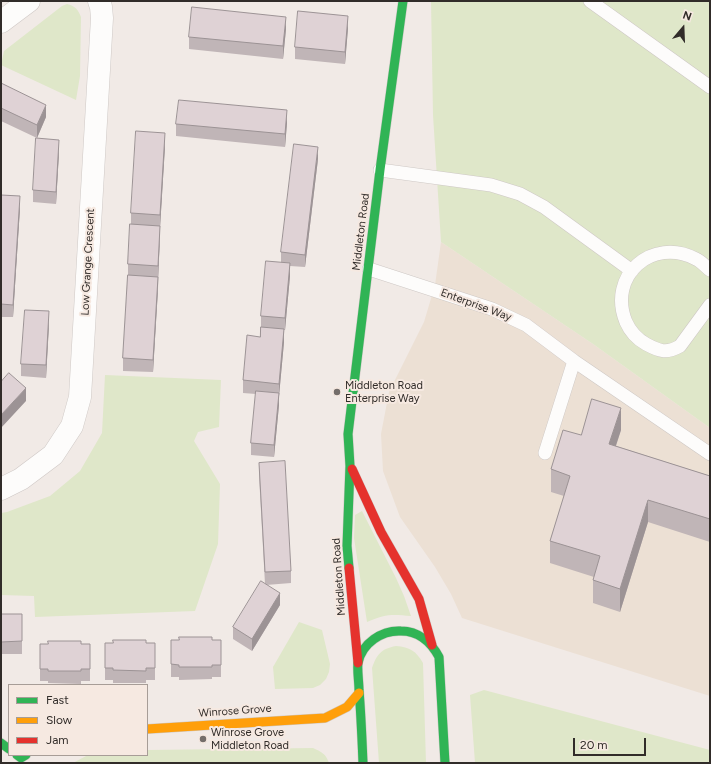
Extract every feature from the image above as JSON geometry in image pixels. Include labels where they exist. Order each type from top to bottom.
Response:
[{"type":"street","points":[[1,22],[29,1]]},
{"type":"street","name":"Low Grange Crescent","points":[[1,488],[21,479],[53,455],[72,426],[80,397],[102,18],[101,7],[98,1]]},
{"type":"street","name":"Middleton Road","points":[[364,763],[358,663],[347,546],[350,466],[348,434],[380,170],[403,1]]},
{"type":"street","name":"Middleton Road","points":[[350,466],[381,532],[419,599],[432,645],[439,657],[445,763]]},
{"type":"street","name":"Middleton Road","points":[[358,663],[363,651],[371,640],[383,633],[396,630],[409,631],[422,636],[432,645]]},
{"type":"street","name":"Winrose Grove","points":[[148,728],[325,718],[347,707],[359,693]]},
{"type":"street","name":"Winrose Grove","points":[[325,718],[338,723]]},
{"type":"street","points":[[351,730],[362,738]]},
{"type":"lane","points":[[590,1],[710,87]]},
{"type":"lane","points":[[380,170],[492,185],[520,194],[544,207],[632,271]]},
{"type":"lane","points":[[710,270],[697,259],[682,253],[665,252],[649,257],[635,266],[626,280],[621,296],[622,313],[628,328],[640,341],[660,351],[667,351],[680,346],[710,305]]},
{"type":"lane","name":"Enterprise Way","points":[[369,269],[492,309],[526,325],[574,361],[710,454]]},
{"type":"lane","points":[[545,453],[574,361]]},
{"type":"shaded area","points":[[441,242],[593,344],[710,428],[710,696],[462,618],[451,594],[435,567],[400,517],[383,471],[381,434],[389,392],[424,322],[435,285]]},
{"type":"green space","points":[[431,1],[710,1],[710,428],[593,344],[441,242],[433,115]]},
{"type":"green space","points":[[67,4],[76,8],[81,17],[80,76],[76,100],[1,65],[4,51],[62,6]]},
{"type":"green space","points":[[105,375],[221,380],[219,427],[198,432],[194,441],[220,484],[218,544],[195,611],[35,617],[34,596],[1,595],[1,513],[50,496],[80,471],[102,433]]},
{"type":"green space","points":[[362,511],[396,578],[411,616],[389,615],[367,622],[354,538],[355,515]]},
{"type":"green space","points":[[299,622],[322,630],[330,664],[329,672],[326,679],[320,685],[313,688],[275,689],[273,667]]},
{"type":"green space","points":[[396,646],[405,647],[412,650],[418,655],[423,663],[426,763],[379,763],[372,668],[380,653]]},
{"type":"green space","points":[[484,690],[710,750],[710,763],[475,763],[470,695]]},
{"type":"green space","points":[[313,748],[323,754],[329,763],[73,763],[86,756],[148,756],[148,750]]},
{"type":"building","points":[[192,7],[286,17],[283,46],[189,37]]},
{"type":"building","points":[[298,11],[348,16],[345,52],[295,47]]},
{"type":"building","points":[[1,83],[46,105],[37,125],[1,108]]},
{"type":"building","points":[[179,100],[287,110],[285,134],[176,124]]},
{"type":"building","points":[[136,131],[165,133],[160,215],[131,213]]},
{"type":"building","points":[[36,138],[59,140],[56,192],[33,190]]},
{"type":"building","points":[[294,144],[318,147],[305,255],[281,252]]},
{"type":"building","points":[[1,195],[20,196],[13,305],[1,304]]},
{"type":"building","points":[[130,224],[160,226],[158,266],[128,264]]},
{"type":"building","points":[[266,261],[290,263],[285,318],[261,316]]},
{"type":"building","points":[[128,275],[158,277],[153,360],[123,358]]},
{"type":"building","points":[[25,310],[49,311],[46,365],[21,364]]},
{"type":"building","points":[[261,327],[284,329],[279,384],[243,380],[247,335],[260,337]]},
{"type":"building","points":[[9,373],[26,388],[1,415],[1,382]]},
{"type":"building","points":[[256,391],[279,393],[274,445],[251,443]]},
{"type":"building","points":[[592,399],[621,408],[609,444],[710,476],[710,519],[648,500],[620,589],[593,580],[600,556],[550,541],[570,476],[551,469],[563,430],[581,435]]},
{"type":"building","points":[[285,461],[291,571],[265,572],[259,463]]},
{"type":"building","points":[[261,581],[280,593],[252,639],[233,627]]},
{"type":"building","points":[[1,614],[22,614],[22,641],[1,642]]},
{"type":"building","points":[[179,637],[212,637],[212,640],[221,640],[221,665],[212,665],[212,667],[179,667],[179,665],[171,664],[171,640],[179,640]]},
{"type":"building","points":[[113,640],[146,640],[146,643],[155,643],[155,668],[146,668],[146,671],[113,670],[113,668],[105,668],[105,643],[113,643]]},
{"type":"building","points":[[48,641],[81,641],[81,644],[90,644],[90,669],[81,669],[81,671],[48,671],[48,669],[40,669],[40,644],[48,644]]},
{"type":"traffic: fast","points":[[349,568],[347,546],[350,466],[348,434],[380,170],[403,1]]},
{"type":"traffic: fast","points":[[363,763],[358,663],[360,656],[368,644],[380,635],[394,631],[418,635],[428,642],[439,657],[445,763]]},
{"type":"traffic: fast","points":[[1,743],[8,748]]},
{"type":"traffic: fast","points":[[18,756],[21,758],[24,756]]},
{"type":"traffic: slow","points":[[148,729],[325,718],[347,707],[359,693]]},
{"type":"traffic: jam","points":[[352,469],[381,532],[419,599],[432,645]]},
{"type":"traffic: jam","points":[[349,568],[358,663]]},
{"type":"place","name":"Middleton Road Enterprise Way","points":[[337,392]]},
{"type":"place","name":"Winrose Grove Middleton Road","points":[[203,739]]}]
